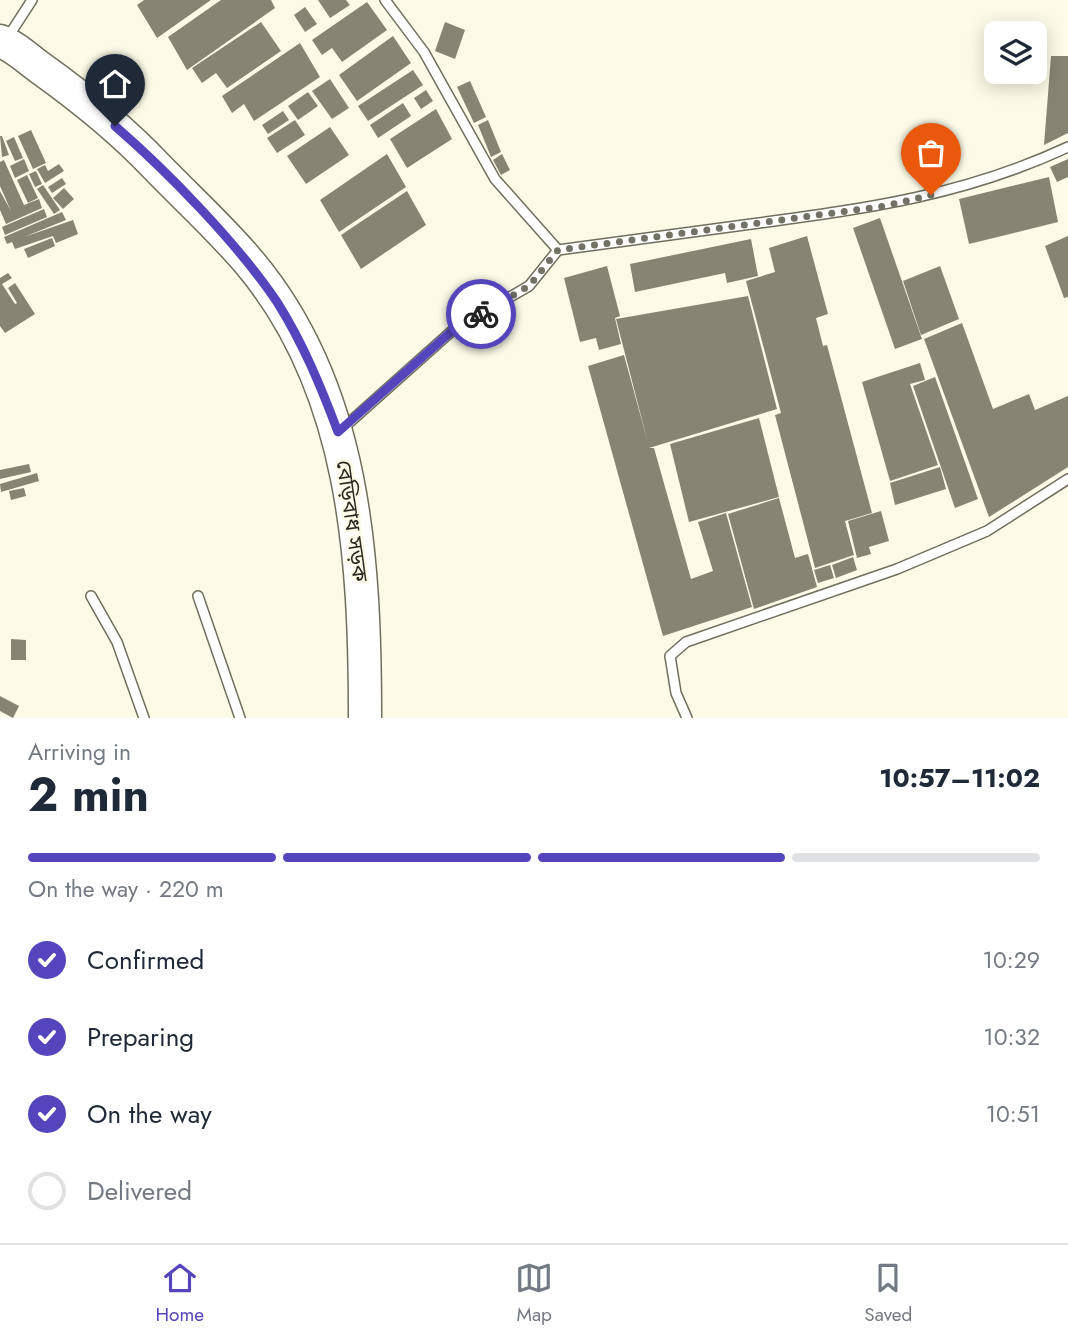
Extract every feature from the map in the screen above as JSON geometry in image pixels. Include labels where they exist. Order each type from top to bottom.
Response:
[{"type":"highway","name":"বেড়িবাধ সড়ক","points":[[2,42],[73,91],[135,144],[249,262],[278,304],[305,352],[338,432],[360,566],[365,633],[365,718]]},
{"type":"lane","points":[[2,42],[32,0]]},
{"type":"lane","points":[[385,0],[424,52],[495,179],[558,250]]},
{"type":"lane","points":[[338,432],[453,330],[529,286],[558,250],[885,206],[953,189],[1029,165],[1068,147]]},
{"type":"lane","points":[[687,718],[676,693],[670,656],[685,642],[897,569],[976,536],[1068,479]]},
{"type":"lane","points":[[91,596],[117,642],[144,718]]},
{"type":"lane","points":[[198,596],[240,718]]},
{"type":"building","points":[[144,0],[211,0],[157,38],[137,5]]},
{"type":"building","points":[[221,0],[271,0],[275,8],[187,70],[168,37]]},
{"type":"building","points":[[318,0],[346,0],[350,5],[330,18]]},
{"type":"building","points":[[367,2],[387,30],[342,62],[332,48],[322,55],[312,40]]},
{"type":"building","points":[[305,7],[317,24],[305,32],[294,15]]},
{"type":"building","points":[[261,22],[281,51],[227,88],[216,73],[202,83],[192,68]]},
{"type":"building","points":[[445,22],[465,30],[455,59],[435,51]]},
{"type":"building","points":[[393,36],[411,63],[357,101],[339,75]]},
{"type":"building","points":[[300,43],[320,77],[254,121],[244,104],[232,113],[222,96]]},
{"type":"building","points":[[1051,56],[1068,56],[1068,133],[1044,145]]},
{"type":"building","points":[[413,70],[423,85],[368,121],[358,106]]},
{"type":"building","points":[[330,79],[349,108],[332,119],[312,91]]},
{"type":"building","points":[[470,81],[486,117],[474,123],[457,87]]},
{"type":"building","points":[[426,90],[433,101],[421,109],[414,98]]},
{"type":"building","points":[[308,92],[318,106],[298,120],[288,106]]},
{"type":"building","points":[[403,103],[411,116],[378,138],[370,125]]},
{"type":"building","points":[[436,109],[452,139],[407,168],[390,139]]},
{"type":"building","points":[[283,111],[289,120],[268,134],[262,125]]},
{"type":"building","points":[[295,120],[305,135],[277,153],[267,138]]},
{"type":"building","points":[[488,120],[501,152],[491,157],[478,125]]},
{"type":"building","points":[[330,127],[349,155],[306,184],[287,156]]},
{"type":"building","points":[[31,130],[46,163],[33,169],[18,136]]},
{"type":"building","points":[[0,136],[9,155],[2,157]]},
{"type":"building","points":[[14,137],[23,158],[15,161],[6,141]]},
{"type":"building","points":[[387,154],[406,187],[339,232],[320,200]]},
{"type":"building","points":[[502,154],[510,170],[501,175],[493,160]]},
{"type":"building","points":[[24,159],[29,171],[15,178],[10,166]]},
{"type":"building","points":[[1068,159],[1068,177],[1057,182],[1050,167]]},
{"type":"building","points":[[4,160],[24,205],[39,199],[42,208],[6,224],[0,210],[0,191],[11,211],[0,186],[0,162]]},
{"type":"building","points":[[59,164],[64,171],[45,183],[37,169],[45,165],[48,171]]},
{"type":"building","points":[[36,171],[42,184],[35,187],[29,174]]},
{"type":"building","points":[[27,175],[38,198],[28,203],[17,180]]},
{"type":"building","points":[[1049,177],[1058,222],[969,244],[959,199]]},
{"type":"building","points":[[62,178],[66,184],[52,193],[48,187]]},
{"type":"building","points":[[43,185],[60,210],[54,214],[37,189]]},
{"type":"building","points":[[64,188],[74,199],[63,209],[53,198]]},
{"type":"building","points":[[407,191],[426,225],[361,269],[341,235]]},
{"type":"building","points":[[44,209],[47,217],[5,235],[2,227]]},
{"type":"building","points":[[62,212],[66,220],[24,237],[73,220],[78,234],[56,243],[53,236],[15,249],[12,242],[7,244],[4,237]]},
{"type":"building","points":[[880,218],[922,339],[895,349],[853,228]]},
{"type":"building","points":[[807,236],[828,314],[816,318],[823,346],[827,345],[872,513],[845,521],[854,555],[815,568],[775,415],[781,413],[746,281],[775,272],[769,248]]},
{"type":"building","points":[[1068,236],[1068,297],[1064,298],[1045,246]]},
{"type":"building","points":[[52,238],[55,246],[28,258],[24,249]]},
{"type":"building","points":[[751,239],[758,276],[727,283],[725,273],[635,292],[630,264]]},
{"type":"building","points":[[607,266],[620,316],[615,318],[621,344],[599,350],[596,338],[580,342],[564,278]]},
{"type":"building","points":[[940,266],[959,319],[921,335],[903,281]]},
{"type":"building","points":[[8,273],[12,278],[2,284],[15,304],[17,303],[8,288],[15,283],[35,314],[5,333],[0,326],[0,278]]},
{"type":"building","points":[[748,296],[777,409],[649,448],[654,448],[691,579],[713,571],[698,522],[726,513],[752,607],[663,636],[588,366],[624,355],[648,443],[616,319]]},
{"type":"building","points":[[962,323],[993,409],[1029,394],[1035,410],[1068,396],[1068,467],[989,517],[924,339]]},
{"type":"building","points":[[920,363],[925,380],[910,384],[938,465],[890,481],[862,382]]},
{"type":"building","points":[[935,377],[978,499],[955,508],[913,386]]},
{"type":"building","points":[[759,418],[779,497],[689,522],[670,444]]},
{"type":"building","points":[[29,464],[31,472],[0,479],[0,470]]},
{"type":"building","points":[[940,467],[946,489],[895,505],[890,483]]},
{"type":"building","points":[[37,473],[39,481],[1,492],[0,484]]},
{"type":"building","points":[[24,488],[26,496],[11,500],[9,491]]},
{"type":"building","points":[[779,498],[795,558],[808,554],[817,587],[754,609],[728,514]]},
{"type":"building","points":[[881,511],[889,541],[869,547],[871,554],[857,558],[848,521]]},
{"type":"building","points":[[853,557],[857,570],[836,578],[832,565]]},
{"type":"building","points":[[830,565],[834,578],[818,583],[814,570]]},
{"type":"building","points":[[11,639],[26,640],[26,660],[11,660]]},
{"type":"building","points":[[0,696],[19,706],[13,718],[0,711]]},
{"type":"way so far","points":[[481,314],[529,286],[558,250],[885,206],[931,195]]},
{"type":"route","points":[[115,126],[249,262],[278,304],[305,352],[338,432],[453,330],[481,314]]}]
